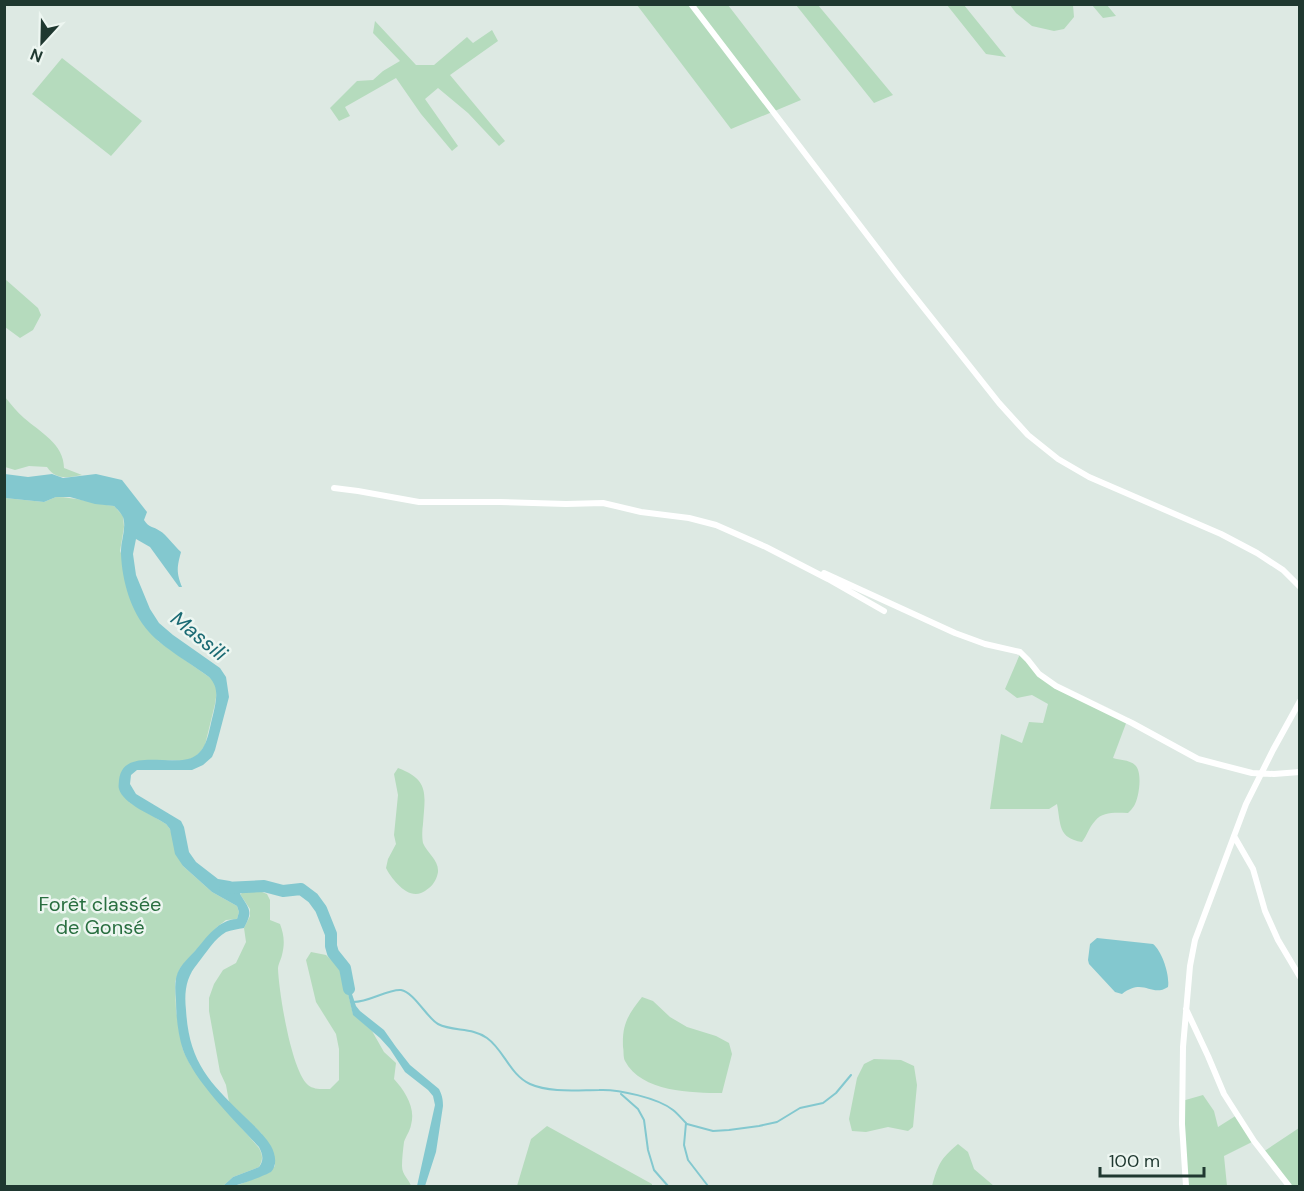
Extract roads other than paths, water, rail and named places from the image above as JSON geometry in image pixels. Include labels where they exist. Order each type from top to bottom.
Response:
[{"type":"street","points":[[691,4],[900,278],[999,403],[1028,435],[1058,459],[1089,477],[1221,534],[1257,553],[1283,570],[1299,586]]},
{"type":"street","points":[[334,488],[419,502],[603,503],[641,512],[689,518],[716,525],[766,547],[884,611]]},
{"type":"street","points":[[823,573],[955,633],[985,644],[1020,652],[1039,674],[1056,686],[1132,723],[1198,759],[1252,773],[1299,772]]},
{"type":"street","points":[[1186,1186],[1182,1124],[1183,1047],[1185,1009],[1195,940],[1246,804],[1299,701]]},
{"type":"street","points":[[1234,836],[1253,869],[1265,911],[1278,940],[1299,977]]},
{"type":"street","points":[[1185,1009],[1224,1094],[1254,1141],[1289,1186]]},
{"type":"water","points":[[5,474],[28,477],[52,474],[63,478],[96,474],[122,480],[147,512],[144,520],[146,523],[158,529],[181,552],[178,570],[182,587],[179,587],[150,547],[136,539],[133,554],[136,575],[150,609],[159,623],[220,668],[226,677],[229,697],[212,757],[203,765],[192,770],[137,770],[131,775],[130,784],[136,794],[181,821],[189,852],[196,862],[218,879],[241,886],[240,894],[249,911],[249,918],[244,928],[228,931],[222,935],[194,968],[188,979],[185,997],[191,1043],[202,1069],[265,1138],[274,1152],[275,1163],[271,1172],[246,1182],[223,1186],[233,1177],[259,1167],[262,1160],[259,1147],[206,1088],[189,1062],[183,1050],[179,1031],[175,988],[178,972],[185,961],[213,930],[224,922],[237,919],[239,912],[237,906],[212,892],[183,866],[175,854],[170,829],[166,824],[132,805],[126,800],[119,787],[123,769],[130,763],[140,760],[186,759],[199,753],[207,738],[213,715],[215,686],[209,677],[155,638],[137,615],[129,596],[122,564],[124,522],[115,507],[70,497],[56,497],[44,502],[5,498]]},
{"type":"water","points":[[1097,938],[1153,944],[1165,964],[1168,987],[1157,990],[1136,987],[1122,994],[1115,992],[1089,964],[1090,944]]},
{"type":"water","points":[[349,972],[356,1006],[384,1030],[410,1065],[441,1093],[443,1106],[436,1152],[425,1186],[417,1186],[435,1105],[433,1096],[405,1072],[380,1038],[353,1015],[344,977]]},
{"type":"waterway","name":"Massili","points":[[225,888],[264,886],[283,891],[301,889],[313,898],[321,909],[331,934],[333,953],[345,968],[349,989]]},
{"type":"waterway","points":[[352,1002],[401,990],[411,995],[438,1024],[475,1032],[487,1038],[517,1075],[530,1084],[555,1090],[616,1091],[648,1098],[666,1106],[686,1123],[684,1145],[688,1160],[708,1186]]},
{"type":"waterway","points":[[687,1124],[713,1131],[777,1122],[800,1108],[823,1103],[836,1093],[851,1075]]},
{"type":"waterway","points":[[621,1094],[638,1109],[644,1120],[648,1150],[654,1170],[668,1186]]},
{"type":"park label","name":"Forêt classée de Gonsé","points":[[100,916]]}]
